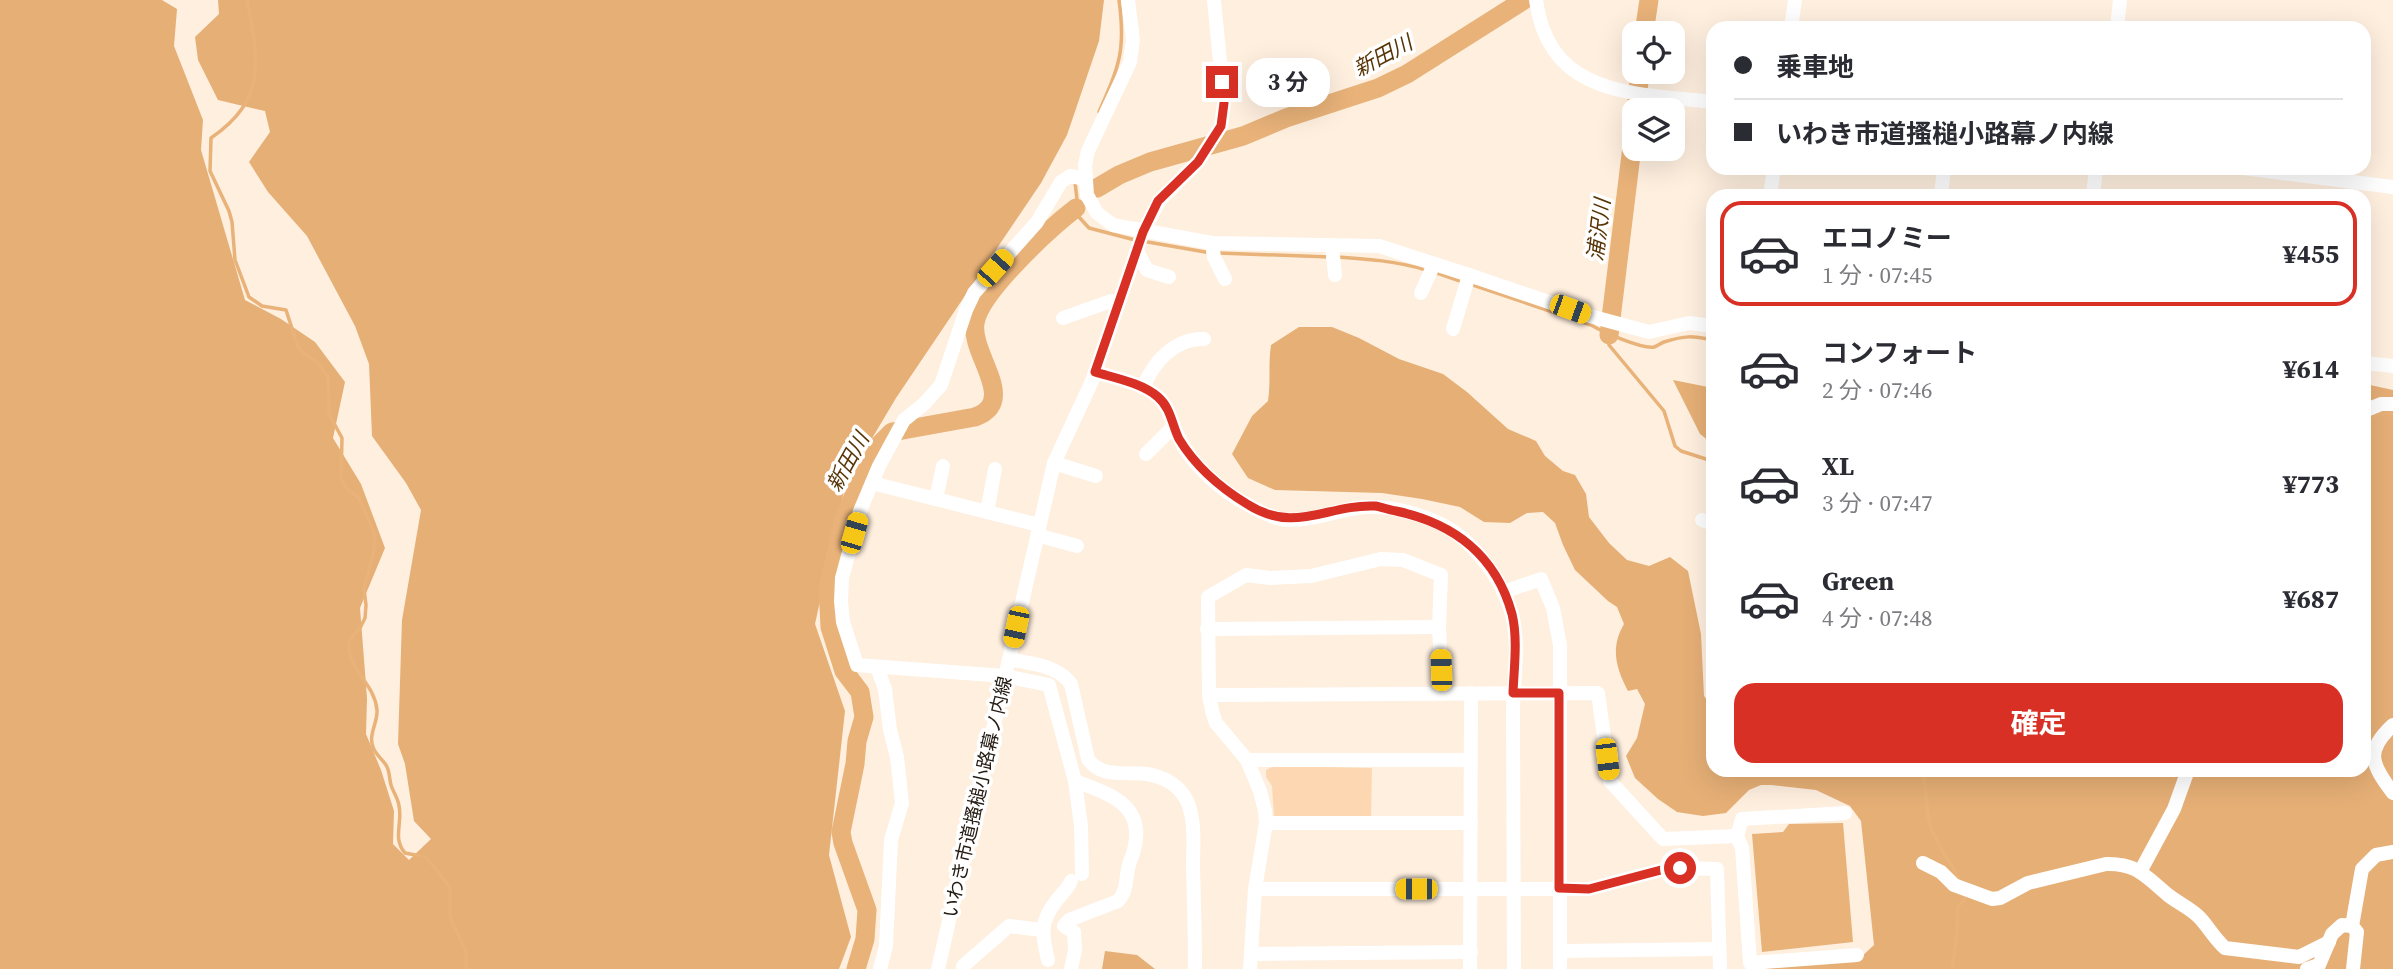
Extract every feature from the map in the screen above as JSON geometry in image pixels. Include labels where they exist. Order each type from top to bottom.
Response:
[{"type":"street","points":[[1128,0],[1132,32],[1130,62],[1088,152],[1080,179],[1097,213],[1140,241],[1379,246],[1649,332],[1689,323],[1706,325]]},
{"type":"street","name":"いわき市道搔槌小路幕ノ内線","points":[[939,965],[1054,463],[1095,372],[1140,241],[1158,201],[1198,162],[1221,126],[1224,103],[1214,0]]},
{"type":"street","points":[[1792,21],[1795,0]]},
{"type":"street","points":[[2118,21],[2120,0]]},
{"type":"street","points":[[1536,5],[1546,37],[1556,55],[1584,79],[1605,88],[1706,101]]},
{"type":"street","points":[[2298,175],[2393,187]]},
{"type":"street","points":[[1048,960],[1042,930],[1057,899],[1077,877],[1081,826],[1075,781],[1049,685],[1046,682],[1005,676],[857,665],[847,640],[841,601],[845,562],[860,511],[872,483],[904,420],[924,404],[941,385],[974,293],[1037,222],[1061,182],[1080,179]]},
{"type":"street","points":[[1140,241],[1147,270],[1169,276]]},
{"type":"street","points":[[1212,243],[1214,257],[1225,279]]},
{"type":"street","points":[[1332,246],[1335,275]]},
{"type":"street","points":[[1421,293],[1434,264]]},
{"type":"street","points":[[1453,329],[1469,275]]},
{"type":"street","points":[[1063,318],[1111,301],[1119,302]]},
{"type":"street","points":[[1143,388],[1164,355],[1190,338],[1204,339]]},
{"type":"street","points":[[2371,364],[2393,366]]},
{"type":"street","points":[[1095,372],[1143,388],[1165,404],[1178,436],[1200,467],[1214,482],[1249,506],[1281,519],[1376,506],[1434,521],[1465,540],[1494,573],[1512,615],[1515,644],[1514,969]]},
{"type":"street","points":[[2371,408],[2381,404],[2393,404]]},
{"type":"street","points":[[1146,454],[1174,426]]},
{"type":"street","points":[[1054,463],[1096,476]]},
{"type":"street","points":[[936,499],[943,466]]},
{"type":"street","points":[[987,512],[995,469]]},
{"type":"street","points":[[872,483],[987,512],[1077,546]]},
{"type":"street","points":[[1250,969],[1255,889],[1266,823],[1260,791],[1247,760],[1216,723],[1209,695],[1208,597],[1246,575],[1270,578],[1311,576],[1381,559],[1404,560],[1441,576],[1439,627],[1442,692]]},
{"type":"street","points":[[1503,593],[1541,579],[1553,608],[1560,645],[1560,969]]},
{"type":"street","points":[[1208,629],[1439,627]]},
{"type":"street","points":[[1009,659],[1052,669],[1065,675],[1071,684],[1088,759],[1094,766],[1101,771],[1141,773],[1163,778],[1177,786],[1186,799],[1192,832],[1195,969]]},
{"type":"street","points":[[877,667],[885,690],[902,803],[891,840],[886,946],[880,969]]},
{"type":"street","points":[[1471,693],[1471,969]]},
{"type":"street","points":[[1209,695],[1598,693],[1610,781],[1663,839],[1737,836]]},
{"type":"street","points":[[2393,725],[2375,744],[2374,756],[2380,774],[2393,793]]},
{"type":"street","points":[[1247,760],[1471,760]]},
{"type":"street","points":[[2140,872],[2174,809],[2185,777]]},
{"type":"street","points":[[1071,969],[1075,950],[1074,932],[1064,926],[1069,920],[1122,897],[1126,889],[1136,834],[1131,813],[1124,803],[1107,793],[1075,781]]},
{"type":"street","points":[[1845,813],[1742,818],[1737,836],[1742,848],[1750,963],[1857,955]]},
{"type":"street","points":[[1266,823],[1471,823]]},
{"type":"street","points":[[2353,969],[2357,932],[2353,926],[2362,869],[2376,855],[2393,852]]},
{"type":"street","points":[[1923,863],[1941,872],[1954,885],[1992,899],[2000,898],[2028,883],[2106,864],[2131,866],[2198,915],[2225,948],[2299,957],[2329,942]]},
{"type":"street","points":[[1255,889],[1589,889],[1661,870],[1717,869],[1720,969]]},
{"type":"street","points":[[2307,969],[2319,965],[2336,928],[2342,925],[2353,926]]},
{"type":"street","points":[[939,965],[964,967],[1009,926],[1042,930]]},
{"type":"street","points":[[1560,951],[1719,949]]},
{"type":"street","points":[[1251,954],[1471,952]]},
{"type":"shaded area","points":[[0,0],[162,0],[177,9],[174,46],[203,120],[201,150],[245,300],[281,319],[315,342],[345,382],[333,438],[361,484],[385,548],[360,608],[367,698],[366,734],[394,811],[393,844],[409,860],[431,839],[414,821],[405,764],[398,744],[402,620],[421,510],[406,483],[372,436],[369,364],[355,326],[307,236],[268,192],[249,162],[270,132],[265,111],[218,100],[198,60],[195,37],[219,14],[218,0],[1104,0],[1099,41],[1067,135],[1041,183],[896,398],[846,482],[815,624],[845,711],[829,855],[851,937],[839,969],[0,969]]},
{"type":"shaded area","points":[[1299,327],[1332,327],[1399,359],[1443,374],[1508,429],[1536,441],[1545,456],[1563,471],[1575,475],[1586,494],[1589,517],[1609,543],[1627,560],[1649,566],[1670,557],[1688,571],[1701,634],[1706,699],[1706,777],[2371,777],[2371,385],[2393,390],[2393,969],[1761,969],[1859,959],[1874,945],[1861,821],[1850,806],[1816,790],[1761,785],[1749,790],[1726,813],[1703,816],[1677,812],[1635,778],[1626,756],[1637,738],[1645,704],[1637,689],[1628,691],[1620,674],[1616,650],[1624,624],[1617,607],[1575,570],[1555,523],[1543,512],[1527,513],[1510,523],[1484,522],[1460,507],[1422,499],[1382,493],[1275,490],[1248,478],[1232,454],[1252,416],[1268,401],[1271,345]]},
{"type":"shaded area","points":[[1673,380],[1706,387],[1706,439],[1700,434]]},
{"type":"shaded area","points":[[1274,766],[1372,768],[1371,817],[1274,816],[1272,786],[1266,777],[1266,770]]},
{"type":"shaded area","points":[[1843,823],[1853,942],[1762,952],[1752,834],[1783,832],[1789,824]]},
{"type":"shaded area","points":[[1105,951],[1137,955],[1155,969],[1102,969]]},
{"type":"waterway","points":[[247,0],[256,60],[255,77],[242,109],[211,138],[210,171],[229,211],[235,260],[249,297],[262,306],[286,310],[298,347],[319,364],[328,377],[329,414],[342,438],[341,479],[347,489],[359,498],[375,535],[364,589],[365,618],[349,641],[349,651],[375,700],[377,715],[372,742],[375,752],[387,767],[398,803],[399,842],[405,853],[426,857],[450,887],[450,917],[466,952],[466,969]]},
{"type":"waterway","points":[[1099,112],[1119,58],[1122,33],[1119,0]]},
{"type":"waterway","name":"新田川","points":[[1097,188],[1150,162],[1243,136],[1286,118],[1378,88],[1407,74],[1524,0]]},
{"type":"waterway","name":"浦沢川","points":[[1646,21],[1649,0]]},
{"type":"waterway","name":"浦沢川","points":[[1637,98],[1639,84]]},
{"type":"waterway","name":"浦沢川","points":[[1609,335],[1630,161]]},
{"type":"waterway","points":[[1075,182],[1079,217],[1089,228],[1135,240]]},
{"type":"waterway","name":"新田川","points":[[856,969],[865,939],[867,910],[841,832],[857,741],[864,717],[860,692],[844,671],[830,627],[828,588],[844,519],[864,471],[878,446],[892,432],[975,417],[987,410],[993,400],[993,389],[975,336],[975,323],[980,310],[1002,278],[1076,208]]},
{"type":"waterway","points":[[1142,241],[1211,253]]},
{"type":"waterway","points":[[1218,253],[1330,257]]},
{"type":"waterway","points":[[1337,257],[1393,262],[1426,270]]},
{"type":"waterway","points":[[1434,272],[1463,282]]},
{"type":"waterway","points":[[1470,284],[1648,347],[1684,337],[1706,339]]},
{"type":"waterway","points":[[1609,335],[1609,345],[1664,411],[1675,446],[1681,451],[1706,459]]},
{"type":"waterway","points":[[2371,418],[2393,413]]},
{"type":"waterway","points":[[1923,777],[1928,817],[1933,832],[1961,883]]},
{"type":"waterway","points":[[1952,969],[1958,906],[1965,900],[1963,894]]},
{"type":"route","points":[[1222,82],[1224,103],[1221,126],[1198,162],[1158,201],[1143,232],[1095,372],[1151,391],[1158,397],[1165,404],[1186,450],[1200,467],[1214,482],[1249,506],[1281,519],[1291,519],[1376,506],[1434,521],[1465,540],[1494,573],[1512,615],[1515,644],[1513,693],[1559,693],[1559,888],[1589,889],[1661,870],[1680,868]]}]
